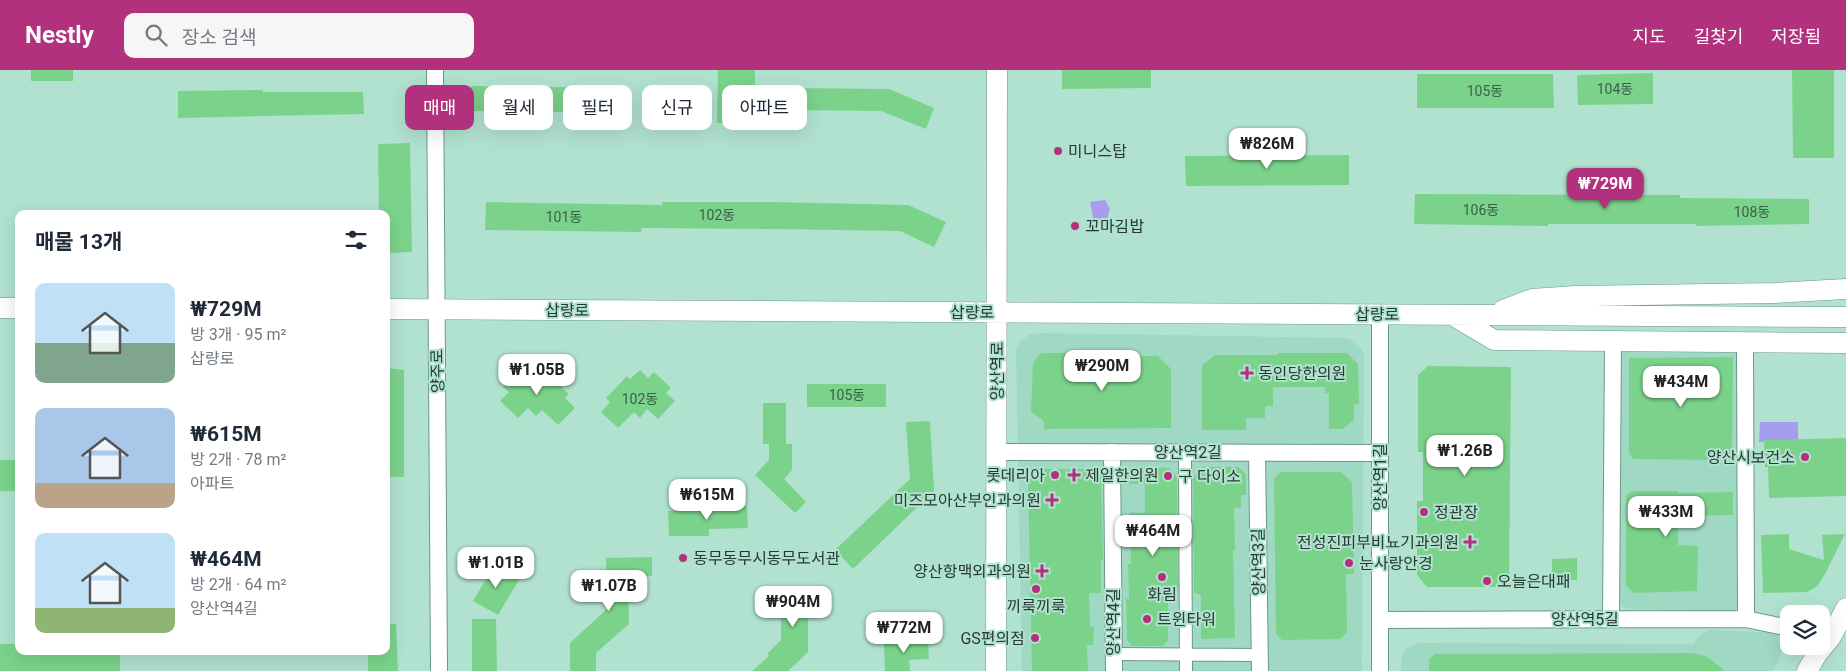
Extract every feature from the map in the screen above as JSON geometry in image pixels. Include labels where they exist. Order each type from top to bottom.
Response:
[{"type":"street","name":"양주로","points":[[434,70],[439,671]]},
{"type":"street","name":"양산역로","points":[[996,671],[997,70]]},
{"type":"street","points":[[1489,314],[1540,298],[1775,293],[1846,289]]},
{"type":"street","points":[[0,308],[15,308]]},
{"type":"street","name":"삽량로","points":[[390,310],[1846,317]]},
{"type":"street","name":"양산역1길","points":[[1380,314],[1380,671]]},
{"type":"street","points":[[1450,314],[1494,340],[1846,343]]},
{"type":"street","points":[[1611,619],[1613,342]]},
{"type":"street","points":[[1745,342],[1746,619]]},
{"type":"street","name":"양산역2길","points":[[996,452],[1380,453]]},
{"type":"street","name":"양산역4길","points":[[1112,452],[1114,671]]},
{"type":"street","name":"양산역3길","points":[[1257,452],[1260,663]]},
{"type":"street","points":[[1185,462],[1186,671]]},
{"type":"street","points":[[1830,637],[1846,608]]},
{"type":"street","name":"양산역5길","points":[[1380,620],[1746,619],[1780,626]]},
{"type":"street","points":[[1114,654],[1186,655],[1260,663]]},
{"type":"street","points":[[1807,671],[1816,655]]},
{"type":"shaded area","points":[[1105,200],[1110,209],[1107,219],[1094,222],[1090,202]]},
{"type":"shaded area","points":[[1030,334],[1342,338],[1351,340],[1360,347],[1364,355],[1362,671],[1022,671],[1016,351],[1019,343]]},
{"type":"shaded area","points":[[1737,348],[1742,604],[1733,612],[1629,609],[1620,606],[1620,355],[1622,351]]},
{"type":"shaded area","points":[[1760,422],[1798,422],[1798,440],[1759,442]]},
{"type":"shaded area","points":[[1709,630],[1763,632],[1777,635],[1780,640],[1781,655],[1773,671],[1401,671],[1402,654],[1406,649],[1418,643],[1693,644],[1700,635]]},
{"type":"building","points":[[31,70],[73,70],[73,81],[31,81]]},
{"type":"building","points":[[718,70],[755,70],[755,85],[722,85],[722,123],[717,123]]},
{"type":"building","points":[[1062,70],[1151,70],[1151,88],[1062,89]]},
{"type":"building","points":[[1792,70],[1834,70],[1834,158],[1793,158]]},
{"type":"building","points":[[1653,73],[1653,104],[1578,105],[1577,75]]},
{"type":"building","points":[[1417,74],[1553,74],[1554,108],[1417,108]]},
{"type":"building","points":[[474,86],[484,86],[484,111],[474,111]]},
{"type":"building","points":[[553,87],[563,87],[563,112],[553,112]]},
{"type":"building","points":[[807,88],[889,89],[934,108],[926,129],[881,111],[807,110]]},
{"type":"building","points":[[263,90],[263,92],[363,92],[364,114],[178,118],[178,91]]},
{"type":"building","points":[[410,143],[412,252],[390,253],[390,210],[379,210],[378,144]]},
{"type":"building","points":[[1349,155],[1349,185],[1186,186],[1185,156]]},
{"type":"building","points":[[1415,194],[1680,195],[1680,198],[1809,199],[1809,224],[1696,226],[1696,224],[1548,224],[1548,226],[1414,224]]},
{"type":"building","points":[[486,202],[662,205],[662,202],[772,202],[908,205],[946,222],[934,247],[900,231],[642,228],[641,232],[485,230]]},
{"type":"building","points":[[1067,353],[1067,360],[1088,359],[1093,356],[1158,356],[1171,369],[1171,428],[1044,429],[1044,421],[1031,412],[1033,363],[1040,354]]},
{"type":"building","points":[[1278,353],[1347,353],[1358,364],[1359,404],[1354,404],[1354,420],[1343,429],[1329,429],[1329,393],[1325,393],[1325,387],[1273,387],[1273,406],[1265,406],[1265,418],[1246,418],[1246,430],[1202,430],[1202,365],[1215,355],[1278,355]]},
{"type":"building","points":[[1733,357],[1732,454],[1717,454],[1717,460],[1633,459],[1629,453],[1629,358]]},
{"type":"building","points":[[1428,366],[1511,367],[1509,587],[1427,587],[1417,575],[1417,501],[1423,501],[1423,452],[1418,452],[1418,375]]},
{"type":"building","points":[[390,368],[404,370],[404,477],[390,477]]},
{"type":"building","points":[[534,368],[543,377],[547,373],[569,394],[565,398],[575,408],[558,425],[542,410],[536,416],[528,408],[518,418],[500,401],[509,392],[503,387],[519,371],[525,376]]},
{"type":"building","points":[[640,370],[648,378],[654,372],[671,388],[666,393],[675,401],[658,419],[647,409],[640,418],[634,412],[618,428],[601,412],[610,402],[606,398],[627,376],[630,379]]},
{"type":"building","points":[[807,384],[886,384],[886,407],[807,407]]},
{"type":"building","points":[[763,403],[786,403],[786,444],[792,444],[792,470],[784,479],[806,502],[795,513],[755,475],[769,460],[769,444],[763,444]]},
{"type":"building","points":[[930,421],[934,491],[853,569],[835,550],[910,479],[906,422]]},
{"type":"building","name":"양산시보건소","points":[[1846,438],[1846,496],[1769,498],[1768,467],[1765,467],[1764,440]]},
{"type":"building","points":[[0,460],[15,460],[15,491],[0,491]]},
{"type":"building","points":[[1132,467],[1169,468],[1177,477],[1178,593],[1168,593],[1168,640],[1163,646],[1132,646],[1127,640],[1126,599],[1129,599],[1128,564],[1131,564],[1130,513],[1145,513],[1145,484],[1126,484],[1126,473]]},
{"type":"building","points":[[1203,467],[1238,467],[1246,474],[1246,495],[1241,495],[1241,508],[1234,508],[1235,638],[1201,639],[1201,595],[1194,593],[1193,477]]},
{"type":"building","points":[[1042,469],[1096,469],[1101,475],[1103,560],[1101,560],[1101,593],[1089,593],[1090,627],[1094,627],[1093,645],[1087,645],[1088,671],[1032,671],[1028,481]]},
{"type":"building","points":[[1280,472],[1341,472],[1352,482],[1354,574],[1346,574],[1347,632],[1340,639],[1282,640],[1276,634],[1274,479]]},
{"type":"building","points":[[1631,491],[1678,491],[1678,493],[1733,492],[1733,515],[1678,516],[1678,545],[1698,546],[1697,591],[1634,593],[1626,586],[1626,496]]},
{"type":"building","points":[[708,506],[747,506],[748,528],[709,529],[709,536],[669,536],[668,511],[708,511]]},
{"type":"building","points":[[1789,534],[1789,549],[1824,560],[1822,535],[1845,534],[1825,574],[1813,589],[1807,592],[1763,593],[1761,535]]},
{"type":"building","points":[[652,557],[652,576],[628,577],[629,624],[596,653],[596,671],[570,671],[570,643],[607,609],[606,558]]},
{"type":"building","points":[[1577,558],[1577,580],[1552,580],[1552,559]]},
{"type":"building","points":[[495,564],[520,578],[498,615],[473,601]]},
{"type":"building","points":[[781,588],[825,588],[826,606],[808,606],[808,652],[788,671],[752,671],[769,656],[767,654],[781,640]]},
{"type":"building","points":[[472,619],[496,619],[497,671],[472,671]]},
{"type":"building","points":[[390,624],[396,624],[398,671],[368,671],[368,655],[390,655]]},
{"type":"building","points":[[928,640],[929,659],[909,660],[910,671],[885,671],[884,642]]},
{"type":"building","points":[[0,644],[15,644],[15,655],[120,655],[120,671],[0,671]]},
{"type":"building","points":[[1692,653],[1706,656],[1725,671],[1429,671],[1429,659],[1435,654]]},
{"type":"place","name":"미니스탑","points":[[1058,151]]},
{"type":"place","name":"꼬마김밥","points":[[1075,226]]},
{"type":"place","name":"동인당한의원","points":[[1247,373]]},
{"type":"place","name":"양산시보건소","points":[[1805,457]]},
{"type":"place","name":"롯데리아","points":[[1055,475]]},
{"type":"place","name":"제일한의원","points":[[1074,475]]},
{"type":"place","name":"구 다이소","points":[[1168,476]]},
{"type":"place","name":"미즈모아산부인과의원","points":[[1052,500]]},
{"type":"place","name":"정관장","points":[[1424,512]]},
{"type":"place","name":"전성진피부비뇨기과의원","points":[[1470,542]]},
{"type":"place","name":"동무동무시동무도서관","points":[[683,558]]},
{"type":"place","name":"눈사랑안경","points":[[1349,563]]},
{"type":"place","name":"양산항맥외과의원","points":[[1042,571]]},
{"type":"place","name":"화림","points":[[1162,577]]},
{"type":"place","name":"오늘은대패","points":[[1487,581]]},
{"type":"place","name":"끼룩끼룩","points":[[1036,589]]},
{"type":"place","name":"트윈타워","points":[[1147,619]]},
{"type":"place","name":"GS편의점","points":[[1035,638]]}]
